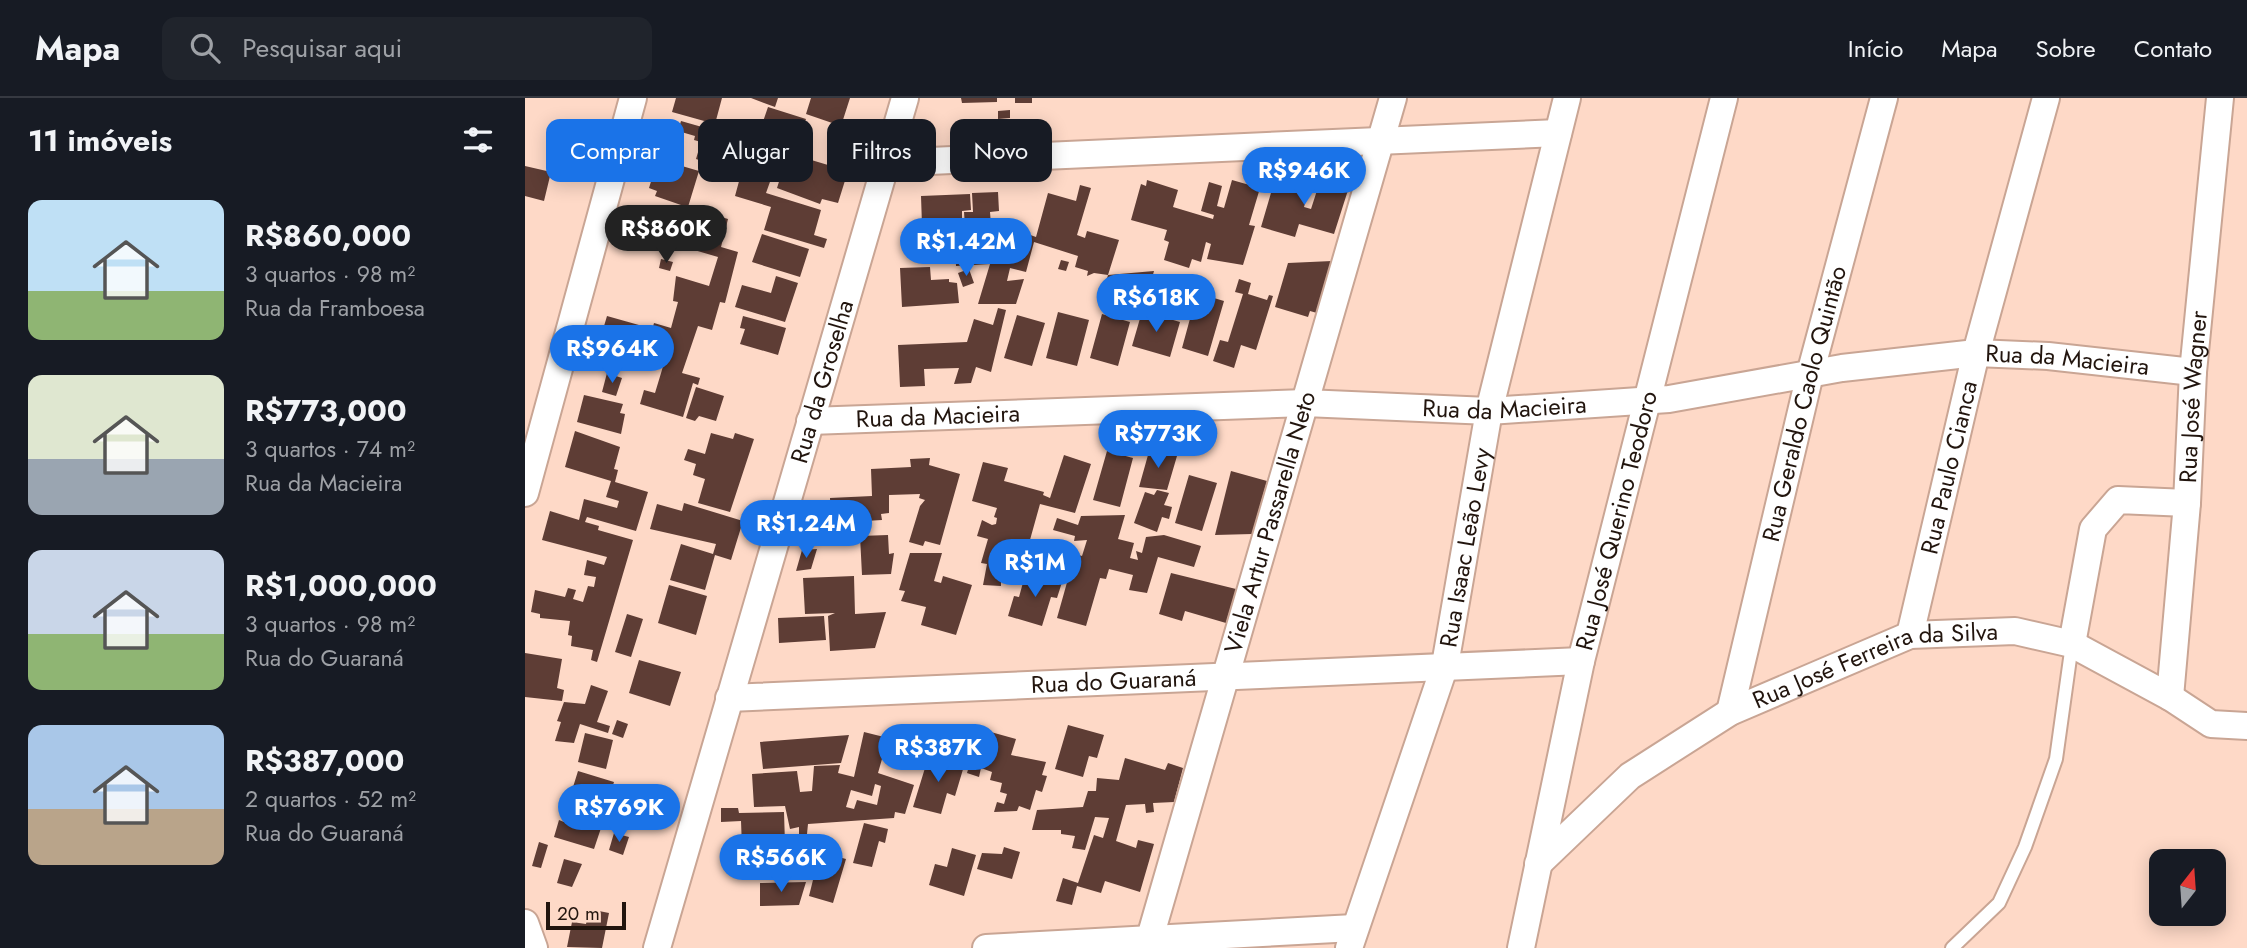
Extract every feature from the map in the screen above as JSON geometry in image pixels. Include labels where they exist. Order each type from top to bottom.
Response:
[{"type":"street","points":[[525,493],[633,98]]},
{"type":"street","name":"Rua da Groselha","points":[[899,119],[905,98]]},
{"type":"street","name":"Viela Artur Passarella Neto","points":[[1148,944],[1393,98]]},
{"type":"street","name":"Rua Isaac Leão Levy","points":[[1352,938],[1445,665],[1489,411],[1567,98]]},
{"type":"street","name":"Rua José Querino Teodoro","points":[[1521,948],[1581,661],[1724,98]]},
{"type":"street","name":"Rua Geraldo Caolo Quintão","points":[[1730,712],[1810,374],[1884,98]]},
{"type":"street","name":"Rua Paulo Cianca","points":[[1910,635],[1976,352],[2046,98]]},
{"type":"street","name":"Rua José Wagner","points":[[2170,697],[2187,503],[2193,372],[2220,98]]},
{"type":"street","points":[[936,161],[1558,133]]},
{"type":"street","name":"Rua da Groselha","points":[[657,948],[880,182]]},
{"type":"street","name":"Rua da Macieira","points":[[810,421],[1304,403],[1489,411],[1645,401],[1810,374],[1976,352],[2048,356],[2193,372]]},
{"type":"street","points":[[2071,645],[2093,529],[2118,499],[2187,503]]},
{"type":"street","name":"Rua José Ferreira da Silva","points":[[1538,864],[1630,776],[1730,712],[1910,635],[2015,631],[2071,645],[2170,697],[2211,724],[2247,726]]},
{"type":"street","name":"Rua do Guaraná","points":[[729,698],[1581,661]]},
{"type":"street","points":[[525,923],[534,948]]},
{"type":"street","points":[[986,948],[1352,938]]},
{"type":"lane","points":[[1952,948],[1999,904],[2025,847],[2056,759],[2071,645]]},
{"type":"building","points":[[676,98],[722,98],[716,119],[698,119],[672,112]]},
{"type":"building","points":[[751,98],[778,98],[775,107]]},
{"type":"building","points":[[811,98],[850,98],[843,119],[827,119],[827,121],[806,114]]},
{"type":"building","points":[[961,98],[997,98],[997,102],[962,103]]},
{"type":"building","points":[[1015,98],[1032,98],[1032,103],[1015,103]]},
{"type":"building","points":[[768,107],[806,119],[764,119]]},
{"type":"building","points":[[1010,110],[1010,118],[998,119],[998,111]]},
{"type":"building","points":[[684,122],[698,126],[698,141],[694,140],[695,136],[684,133]]},
{"type":"building","points":[[813,160],[827,165],[827,182],[845,182],[838,203],[822,199],[820,204],[777,188],[779,182],[813,182]]},
{"type":"building","points":[[525,166],[546,171],[546,182],[549,182],[544,201],[525,196]]},
{"type":"building","points":[[684,167],[698,171],[688,207],[728,219],[721,247],[738,252],[725,303],[720,302],[712,330],[698,326],[682,373],[700,378],[698,385],[693,383],[683,417],[640,404],[644,390],[655,393],[671,340],[651,334],[654,323],[671,328],[678,302],[673,301],[676,276],[709,286],[718,257],[684,247],[693,219],[678,215],[681,205],[655,196],[657,191],[649,188],[651,182],[684,182]]},
{"type":"building","points":[[1276,176],[1310,187],[1304,207],[1311,209],[1321,178],[1349,187],[1334,234],[1299,224],[1295,237],[1261,227]]},
{"type":"building","points":[[1147,180],[1178,190],[1173,207],[1213,219],[1214,215],[1201,211],[1209,182],[1222,186],[1217,206],[1224,208],[1232,180],[1260,188],[1249,225],[1255,226],[1243,265],[1207,259],[1211,244],[1206,242],[1201,262],[1192,259],[1189,268],[1164,260],[1169,242],[1164,240],[1167,230],[1131,220],[1141,184],[1146,186]]},
{"type":"building","points":[[739,182],[770,182],[766,193],[821,210],[814,235],[827,239],[824,248],[764,230],[771,207],[735,196]]},
{"type":"building","points":[[1080,185],[1091,188],[1077,235],[1085,238],[1087,231],[1119,240],[1108,275],[1094,273],[1087,276],[1088,271],[1075,267],[1078,256],[1034,242],[1026,272],[1010,268],[1007,281],[1024,279],[1016,304],[978,304],[990,264],[956,266],[955,231],[965,226],[964,212],[973,212],[972,193],[998,192],[999,211],[990,212],[991,225],[969,226],[972,229],[1002,225],[1036,237],[1048,193],[1076,201]]},
{"type":"building","points":[[970,194],[971,210],[962,211],[962,223],[922,225],[921,196]]},
{"type":"building","points":[[762,234],[809,249],[800,277],[752,262]]},
{"type":"building","points":[[661,259],[673,262],[670,271],[659,268]]},
{"type":"building","points":[[1061,260],[1069,262],[1066,271],[1058,269]]},
{"type":"building","points":[[1332,261],[1317,313],[1310,311],[1308,317],[1275,307],[1288,263]]},
{"type":"building","points":[[930,267],[931,280],[949,279],[949,282],[957,283],[959,303],[902,307],[900,268]]},
{"type":"building","points":[[969,269],[974,283],[963,287],[958,273]]},
{"type":"building","points":[[1154,271],[1147,296],[1102,296],[1108,275]]},
{"type":"building","points":[[776,276],[798,283],[785,322],[735,307],[742,285],[771,293]]},
{"type":"building","points":[[1158,276],[1173,281],[1175,276],[1190,282],[1179,316],[1146,309]]},
{"type":"building","points":[[1239,279],[1251,283],[1248,294],[1267,300],[1269,295],[1273,296],[1256,350],[1241,345],[1234,368],[1213,361],[1220,340],[1228,342],[1243,294],[1235,292]]},
{"type":"building","points":[[1197,293],[1224,301],[1208,356],[1182,348]]},
{"type":"building","points":[[998,308],[1006,310],[991,372],[976,367],[971,383],[954,384],[959,368],[924,369],[925,386],[900,387],[898,345],[967,342],[974,319],[993,325]]},
{"type":"building","points":[[1058,312],[1089,320],[1077,366],[1046,358]]},
{"type":"building","points":[[1149,313],[1180,322],[1170,357],[1132,346],[1141,315],[1148,317]]},
{"type":"building","points":[[1102,314],[1130,322],[1118,366],[1090,358]]},
{"type":"building","points":[[1017,315],[1045,323],[1032,366],[1004,358]]},
{"type":"building","points":[[607,316],[646,327],[638,354],[599,343]]},
{"type":"building","points":[[743,316],[786,328],[778,355],[740,344],[745,329],[740,328]]},
{"type":"building","points":[[607,373],[622,378],[616,396],[602,392]]},
{"type":"building","points":[[696,387],[724,396],[716,421],[699,416],[695,421],[686,418]]},
{"type":"building","points":[[584,395],[623,404],[620,413],[625,414],[621,434],[577,422]]},
{"type":"building","points":[[575,431],[620,447],[614,469],[618,470],[615,482],[648,492],[636,531],[587,517],[585,522],[599,526],[598,530],[633,540],[597,662],[591,660],[593,650],[571,646],[572,636],[568,635],[570,621],[540,618],[540,614],[531,612],[535,590],[565,597],[568,588],[576,590],[573,599],[583,602],[588,586],[594,587],[596,577],[584,575],[587,560],[604,565],[607,557],[542,540],[550,511],[579,520],[584,499],[617,508],[619,501],[606,497],[611,481],[565,467]]},
{"type":"building","points":[[711,433],[733,439],[735,433],[754,439],[730,512],[698,503],[705,479],[693,475],[696,464],[684,460],[688,449],[705,454]]},
{"type":"building","points":[[1150,448],[1177,456],[1167,490],[1139,487]]},
{"type":"building","points":[[1107,451],[1133,458],[1120,507],[1093,500]]},
{"type":"building","points":[[1064,455],[1091,464],[1075,513],[1040,504],[1023,565],[1001,567],[1001,586],[983,585],[987,564],[981,563],[988,539],[977,536],[982,520],[996,524],[997,518],[994,517],[997,508],[972,501],[983,462],[1008,468],[1004,481],[1044,492],[1043,495],[1050,498]]},
{"type":"building","points":[[930,458],[929,465],[960,474],[940,545],[925,541],[923,546],[909,542],[920,506],[925,500],[919,498],[920,494],[889,495],[889,513],[881,514],[882,520],[831,523],[830,498],[872,496],[871,469],[911,467],[910,459]]},
{"type":"building","points":[[1231,471],[1267,481],[1252,534],[1215,535]]},
{"type":"building","points":[[1189,475],[1217,483],[1202,531],[1175,523]]},
{"type":"building","points":[[1157,490],[1169,493],[1164,505],[1172,507],[1169,519],[1162,517],[1157,532],[1134,523],[1145,492],[1154,495]]},
{"type":"building","points":[[684,503],[743,521],[731,560],[715,555],[705,590],[670,580],[681,544],[713,554],[716,544],[650,529],[657,504],[682,511]]},
{"type":"building","points":[[1125,515],[1118,539],[1134,543],[1130,558],[1138,560],[1136,551],[1142,553],[1146,537],[1164,535],[1201,546],[1194,567],[1158,557],[1147,593],[1129,590],[1133,575],[1109,569],[1106,579],[1100,578],[1086,626],[1057,618],[1075,554],[1082,556],[1087,540],[1074,541],[1075,536],[1053,530],[1057,518],[1078,525],[1081,516]]},
{"type":"building","points":[[888,535],[889,554],[894,553],[891,574],[862,575],[860,536]]},
{"type":"building","points":[[817,549],[811,569],[796,571],[802,550]]},
{"type":"building","points":[[910,553],[942,553],[934,581],[941,583],[943,576],[972,585],[956,635],[921,625],[926,607],[901,601],[905,591],[899,590]]},
{"type":"building","points":[[1038,572],[1063,579],[1057,598],[1051,597],[1042,626],[1008,616],[1014,596],[1019,597],[1024,579],[1035,582]]},
{"type":"building","points":[[1171,573],[1236,589],[1226,623],[1185,611],[1182,621],[1159,614]]},
{"type":"building","points":[[854,576],[855,614],[886,612],[875,648],[830,651],[828,616],[835,613],[805,614],[803,578]]},
{"type":"building","points":[[669,585],[707,596],[696,635],[658,623]]},
{"type":"building","points":[[627,614],[643,619],[631,657],[615,652]]},
{"type":"building","points":[[824,616],[826,640],[779,643],[778,618]]},
{"type":"building","points":[[525,653],[562,659],[557,688],[564,690],[562,701],[525,697]]},
{"type":"building","points":[[639,660],[681,672],[670,706],[629,693]]},
{"type":"building","points":[[591,685],[608,691],[597,722],[610,726],[608,733],[580,724],[574,743],[555,741],[561,722],[557,721],[564,702],[585,704]]},
{"type":"building","points":[[617,720],[628,724],[623,738],[612,734]]},
{"type":"building","points":[[1068,725],[1104,735],[1097,758],[1089,756],[1083,777],[1055,769]]},
{"type":"building","points":[[980,729],[1016,739],[1011,755],[1046,762],[1042,775],[1047,776],[1042,792],[1036,790],[1030,810],[1019,806],[1017,811],[994,812],[997,802],[1004,804],[1007,794],[1000,792],[1002,783],[990,780],[992,772],[981,768],[979,777],[967,773]]},
{"type":"building","points":[[864,732],[888,738],[878,773],[914,785],[905,814],[895,812],[894,818],[808,824],[807,834],[799,834],[799,827],[790,829],[785,806],[754,807],[752,774],[797,771],[800,792],[812,791],[814,766],[840,765],[838,773],[854,777]],"holes":[[[875,784],[881,786],[877,805],[857,800],[854,809],[846,807],[851,790],[872,796]]]},
{"type":"building","points":[[585,733],[613,740],[606,769],[578,762]]},
{"type":"building","points":[[849,735],[841,763],[763,769],[760,742]]},
{"type":"building","points":[[929,755],[964,766],[955,796],[947,793],[941,814],[913,807]]},
{"type":"building","points":[[1125,758],[1165,770],[1168,763],[1183,768],[1174,802],[1153,803],[1154,812],[1146,813],[1145,804],[1126,805],[1116,841],[1136,848],[1138,840],[1154,844],[1140,892],[1105,881],[1101,893],[1077,886],[1072,905],[1056,901],[1063,878],[1078,883],[1094,835],[1103,838],[1109,818],[1095,817],[1085,850],[1072,848],[1075,836],[1061,834],[1061,830],[1032,830],[1037,810],[1083,807],[1088,791],[1096,791],[1097,778],[1119,780]]},
{"type":"building","points":[[578,771],[614,782],[605,811],[569,800]]},
{"type":"building","points":[[721,808],[738,808],[739,813],[784,812],[785,844],[742,847],[741,821],[721,822]]},
{"type":"building","points":[[567,812],[603,822],[594,849],[554,837],[559,820],[564,822]]},
{"type":"building","points":[[864,823],[888,829],[885,843],[879,841],[872,867],[853,863]]},
{"type":"building","points":[[614,833],[629,837],[623,855],[609,850]]},
{"type":"building","points":[[539,842],[548,845],[541,868],[532,866]]},
{"type":"building","points":[[1004,847],[1020,852],[1012,879],[977,869],[982,853],[1002,854]]},
{"type":"building","points":[[952,848],[976,855],[964,896],[929,885],[935,864],[947,867]]},
{"type":"building","points":[[820,852],[846,859],[833,903],[809,896]]},
{"type":"building","points":[[564,859],[582,864],[572,887],[557,883]]},
{"type":"building","points":[[806,882],[799,905],[760,906],[760,883]]},
{"type":"building","points":[[589,909],[609,913],[602,948],[567,947],[572,922],[586,924]]}]
